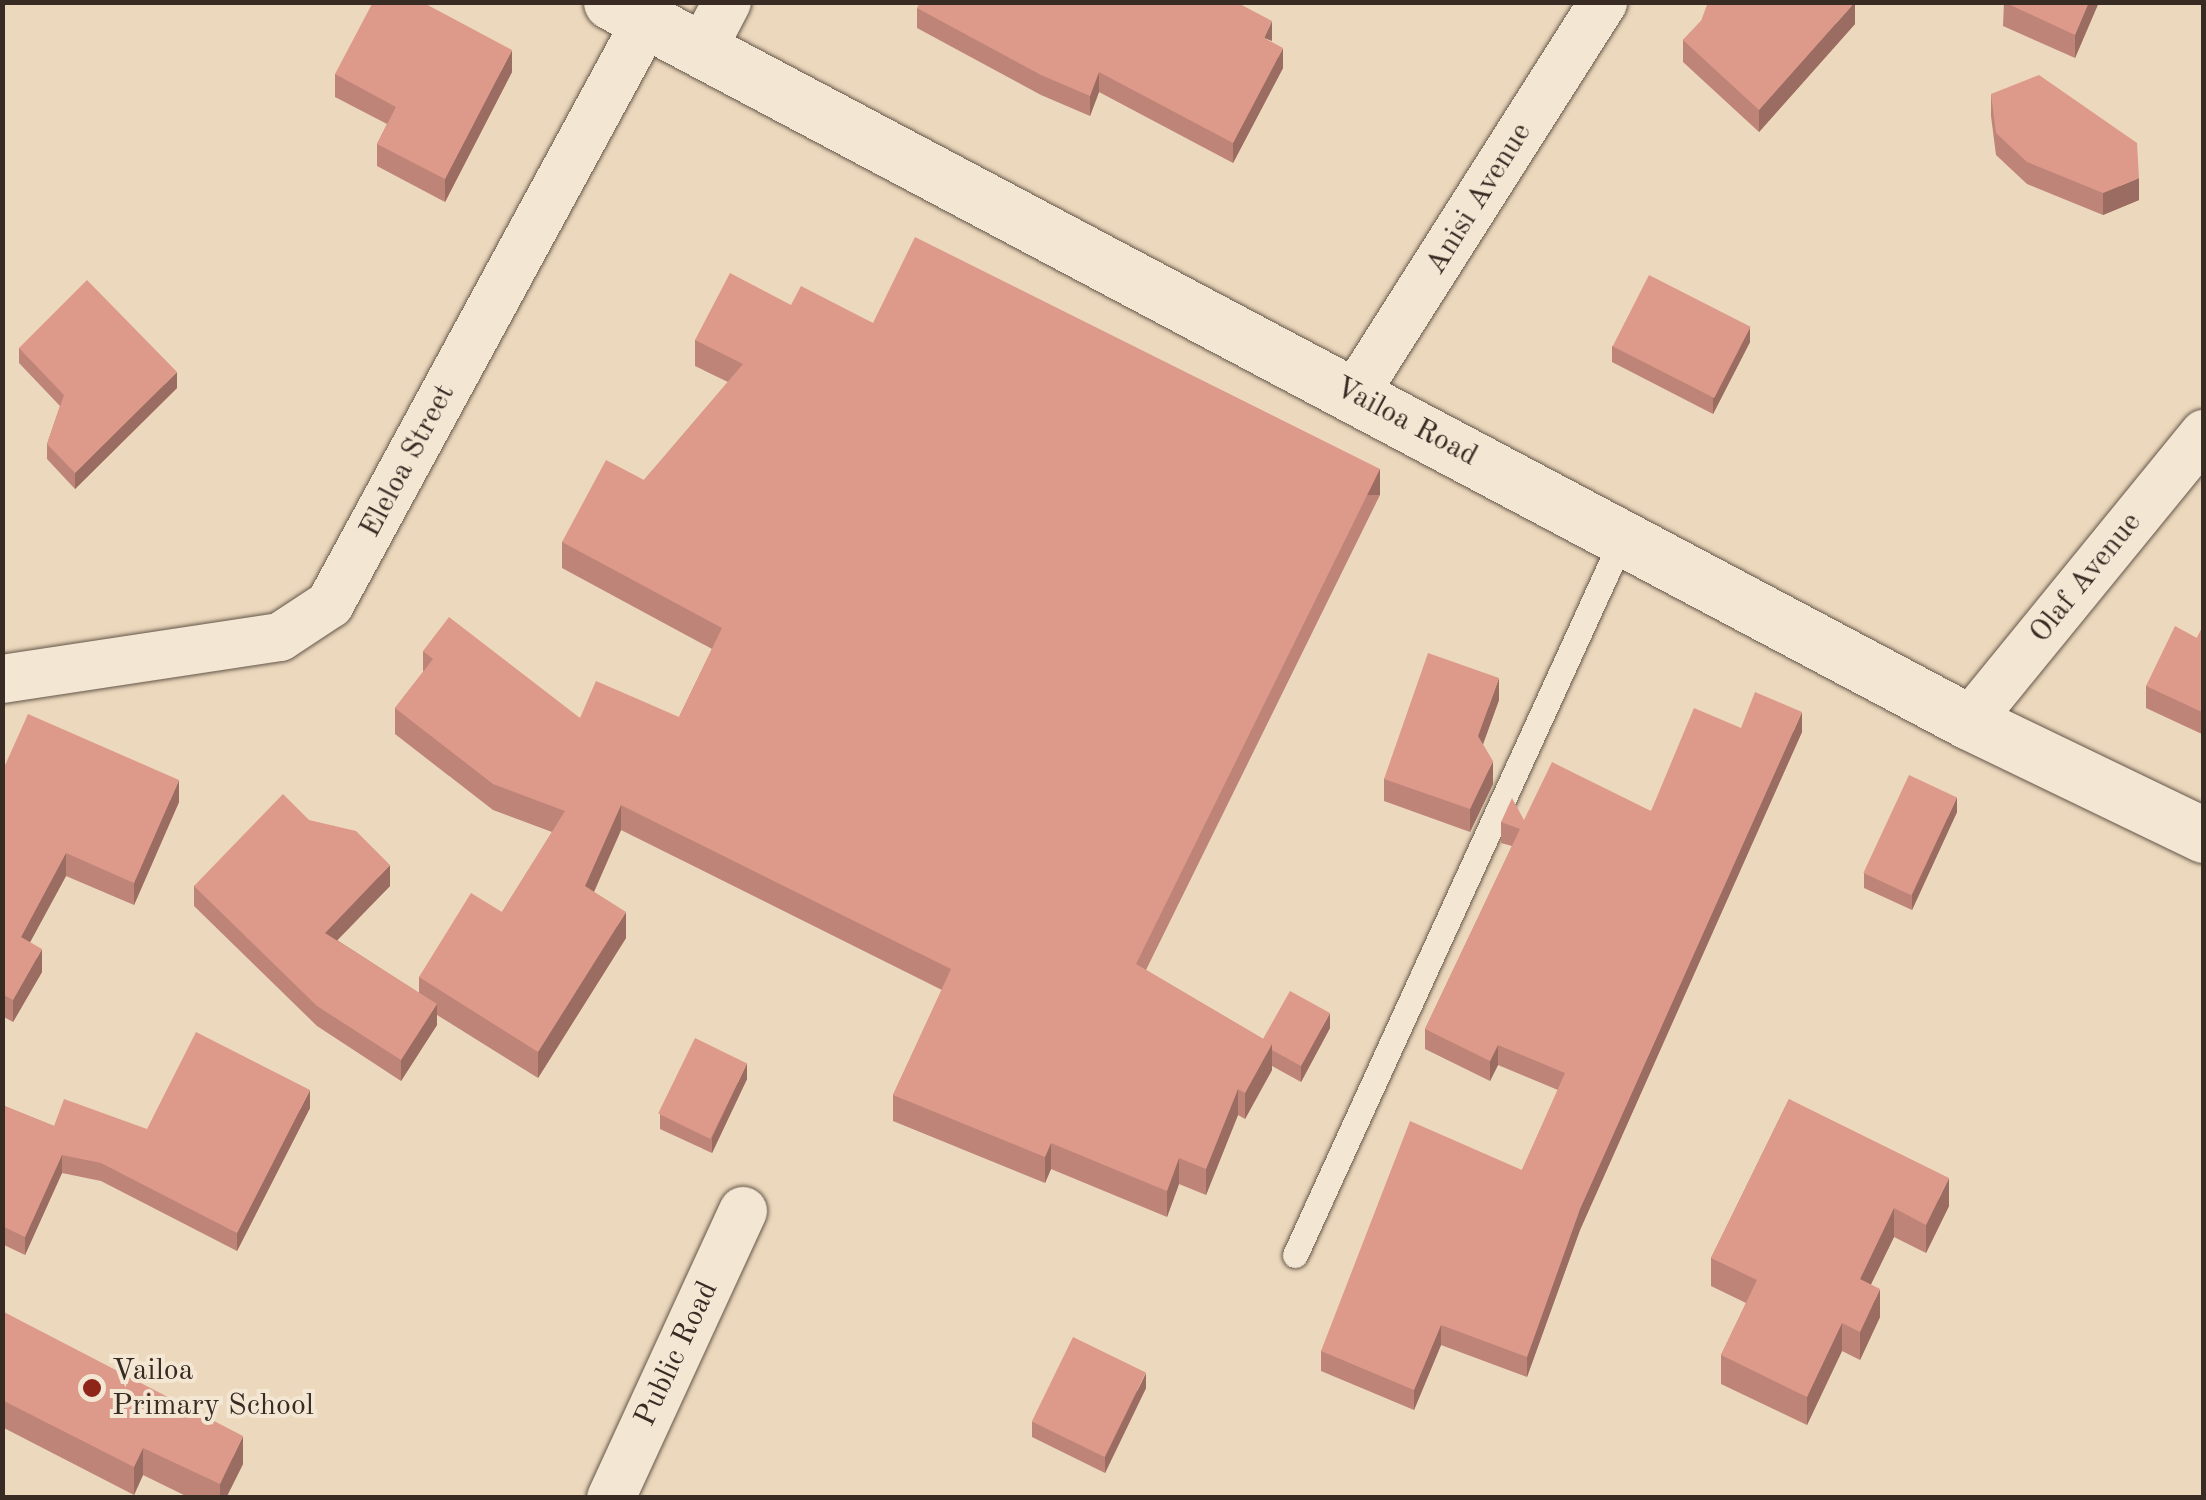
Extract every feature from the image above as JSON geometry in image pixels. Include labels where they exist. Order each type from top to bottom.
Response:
[{"type":"main road","name":"Vailoa Road","points":[[630,10],[701,52],[1969,722],[2204,834]]},
{"type":"street","points":[[701,52],[727,2]]},
{"type":"street","name":"Anisi Avenue","points":[[1354,395],[1603,2]]},
{"type":"street","name":"Eleloa Street","points":[[2,679],[280,636],[330,604],[630,10]]},
{"type":"street","name":"Olaf Avenue","points":[[1969,722],[2204,434]]},
{"type":"street","name":"Public Road","points":[[611,1498],[743,1211]]},
{"type":"lane","points":[[1296,1255],[1623,537]]},
{"type":"building","points":[[373,2],[422,2],[512,50],[445,179],[377,144],[396,107],[335,74]]},
{"type":"building","points":[[920,2],[1236,2],[1272,21],[1264,38],[1283,48],[1233,143],[1099,72],[1090,96],[1041,75],[917,8]]},
{"type":"building","points":[[1708,2],[1855,2],[1759,110],[1683,40],[1701,21]]},
{"type":"building","points":[[2004,2],[2089,2],[2075,35]]},
{"type":"building","points":[[2039,75],[2137,143],[2139,178],[2103,193],[2027,162],[1996,133],[1991,94]]},
{"type":"building","points":[[915,237],[1380,469],[1136,964],[1272,1044],[1245,1093],[1238,1089],[1206,1169],[1179,1158],[1167,1191],[1051,1143],[1045,1157],[893,1095],[951,969],[621,805],[585,886],[626,912],[538,1052],[419,977],[471,893],[502,912],[565,811],[493,784],[395,708],[433,659],[423,651],[449,617],[580,718],[596,681],[679,717],[722,628],[562,542],[606,460],[644,480],[743,364],[695,340],[730,273],[791,305],[801,286],[873,323]]},
{"type":"building","points":[[1649,275],[1751,327],[1714,398],[1613,346]]},
{"type":"building","points":[[87,280],[177,372],[75,473],[47,444],[64,395],[19,348]]},
{"type":"building","points":[[2204,624],[2204,713],[2146,686],[2175,626],[2197,638]]},
{"type":"building","points":[[1428,653],[1499,678],[1478,736],[1493,761],[1470,809],[1384,779]]},
{"type":"building","points":[[1755,692],[1802,712],[1580,1209],[1527,1357],[1441,1325],[1414,1390],[1321,1351],[1410,1121],[1522,1170],[1565,1073],[1498,1045],[1490,1061],[1425,1029],[1520,829],[1501,822],[1512,798],[1524,820],[1552,762],[1651,811],[1694,708],[1741,728]]},
{"type":"building","points":[[28,714],[179,780],[134,883],[66,853],[21,937],[42,949],[13,1000],[2,994],[2,772]]},
{"type":"building","points":[[1909,775],[1957,797],[1911,895],[1863,873]]},
{"type":"building","points":[[283,794],[309,820],[356,831],[390,865],[325,933],[437,1004],[401,1060],[317,1006],[194,886]]},
{"type":"building","points":[[1290,991],[1330,1013],[1301,1066],[1272,1050],[1272,1044],[1263,1039]]},
{"type":"building","points":[[196,1032],[310,1090],[237,1233],[101,1163],[62,1155],[25,1237],[2,1226],[2,1105],[54,1126],[64,1099],[147,1129]]},
{"type":"building","points":[[695,1038],[747,1063],[710,1139],[658,1113]]},
{"type":"building","points":[[1789,1099],[1949,1178],[1926,1225],[1894,1208],[1860,1279],[1880,1289],[1860,1332],[1842,1323],[1807,1397],[1721,1355],[1757,1280],[1711,1258]]},
{"type":"building","points":[[2,1311],[243,1436],[220,1484],[143,1448],[134,1467],[2,1400]]},
{"type":"building","points":[[1073,1337],[1146,1373],[1105,1457],[1032,1421]]},
{"type":"place","name":"Vailoa Primary School","points":[[92,1388]]}]
